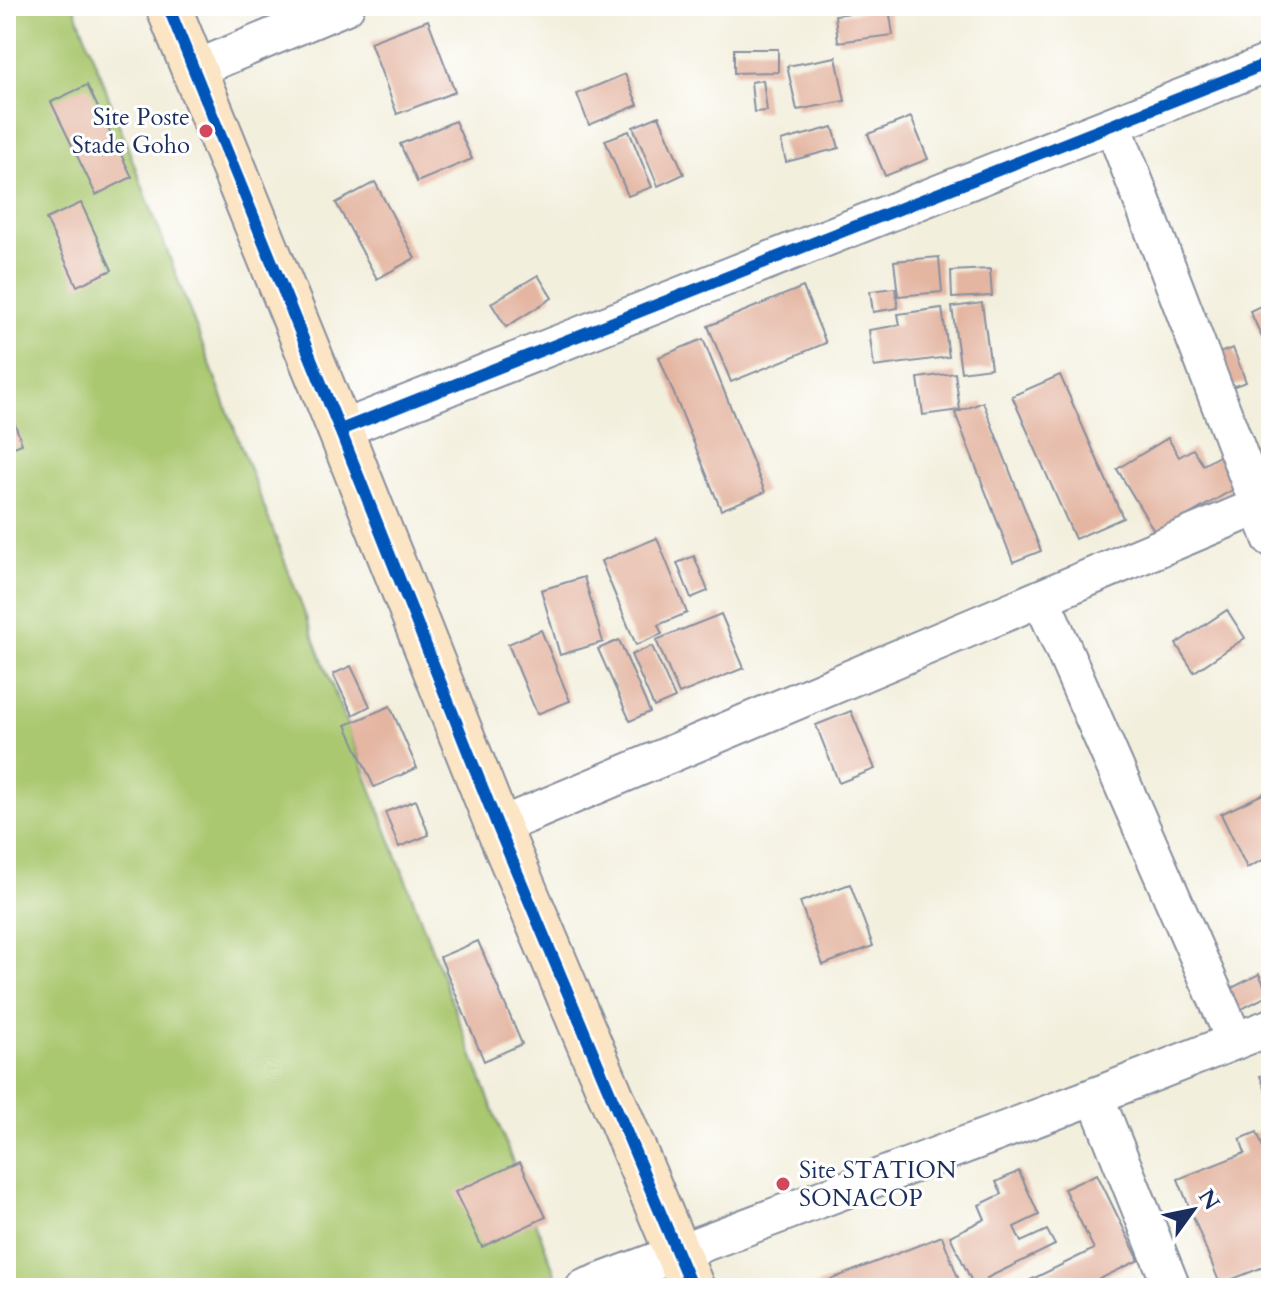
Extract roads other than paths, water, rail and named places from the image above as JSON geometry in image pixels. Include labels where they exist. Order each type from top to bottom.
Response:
[{"type":"street","points":[[168,6],[498,827],[685,1270]]},
{"type":"street","points":[[193,70],[346,6]]},
{"type":"street","points":[[340,430],[1271,62]]},
{"type":"street","points":[[498,827],[1041,598],[1265,522],[1113,125]]},
{"type":"street","points":[[1041,598],[1235,1041]]},
{"type":"street","points":[[584,1288],[685,1270],[1095,1096],[1271,1027]]},
{"type":"street","points":[[1095,1096],[1172,1288]]},
{"type":"place","name":"Site Poste Stade Goho","points":[[206,131]]},
{"type":"place","name":"Site STATION SONACOP","points":[[783,1184]]}]
